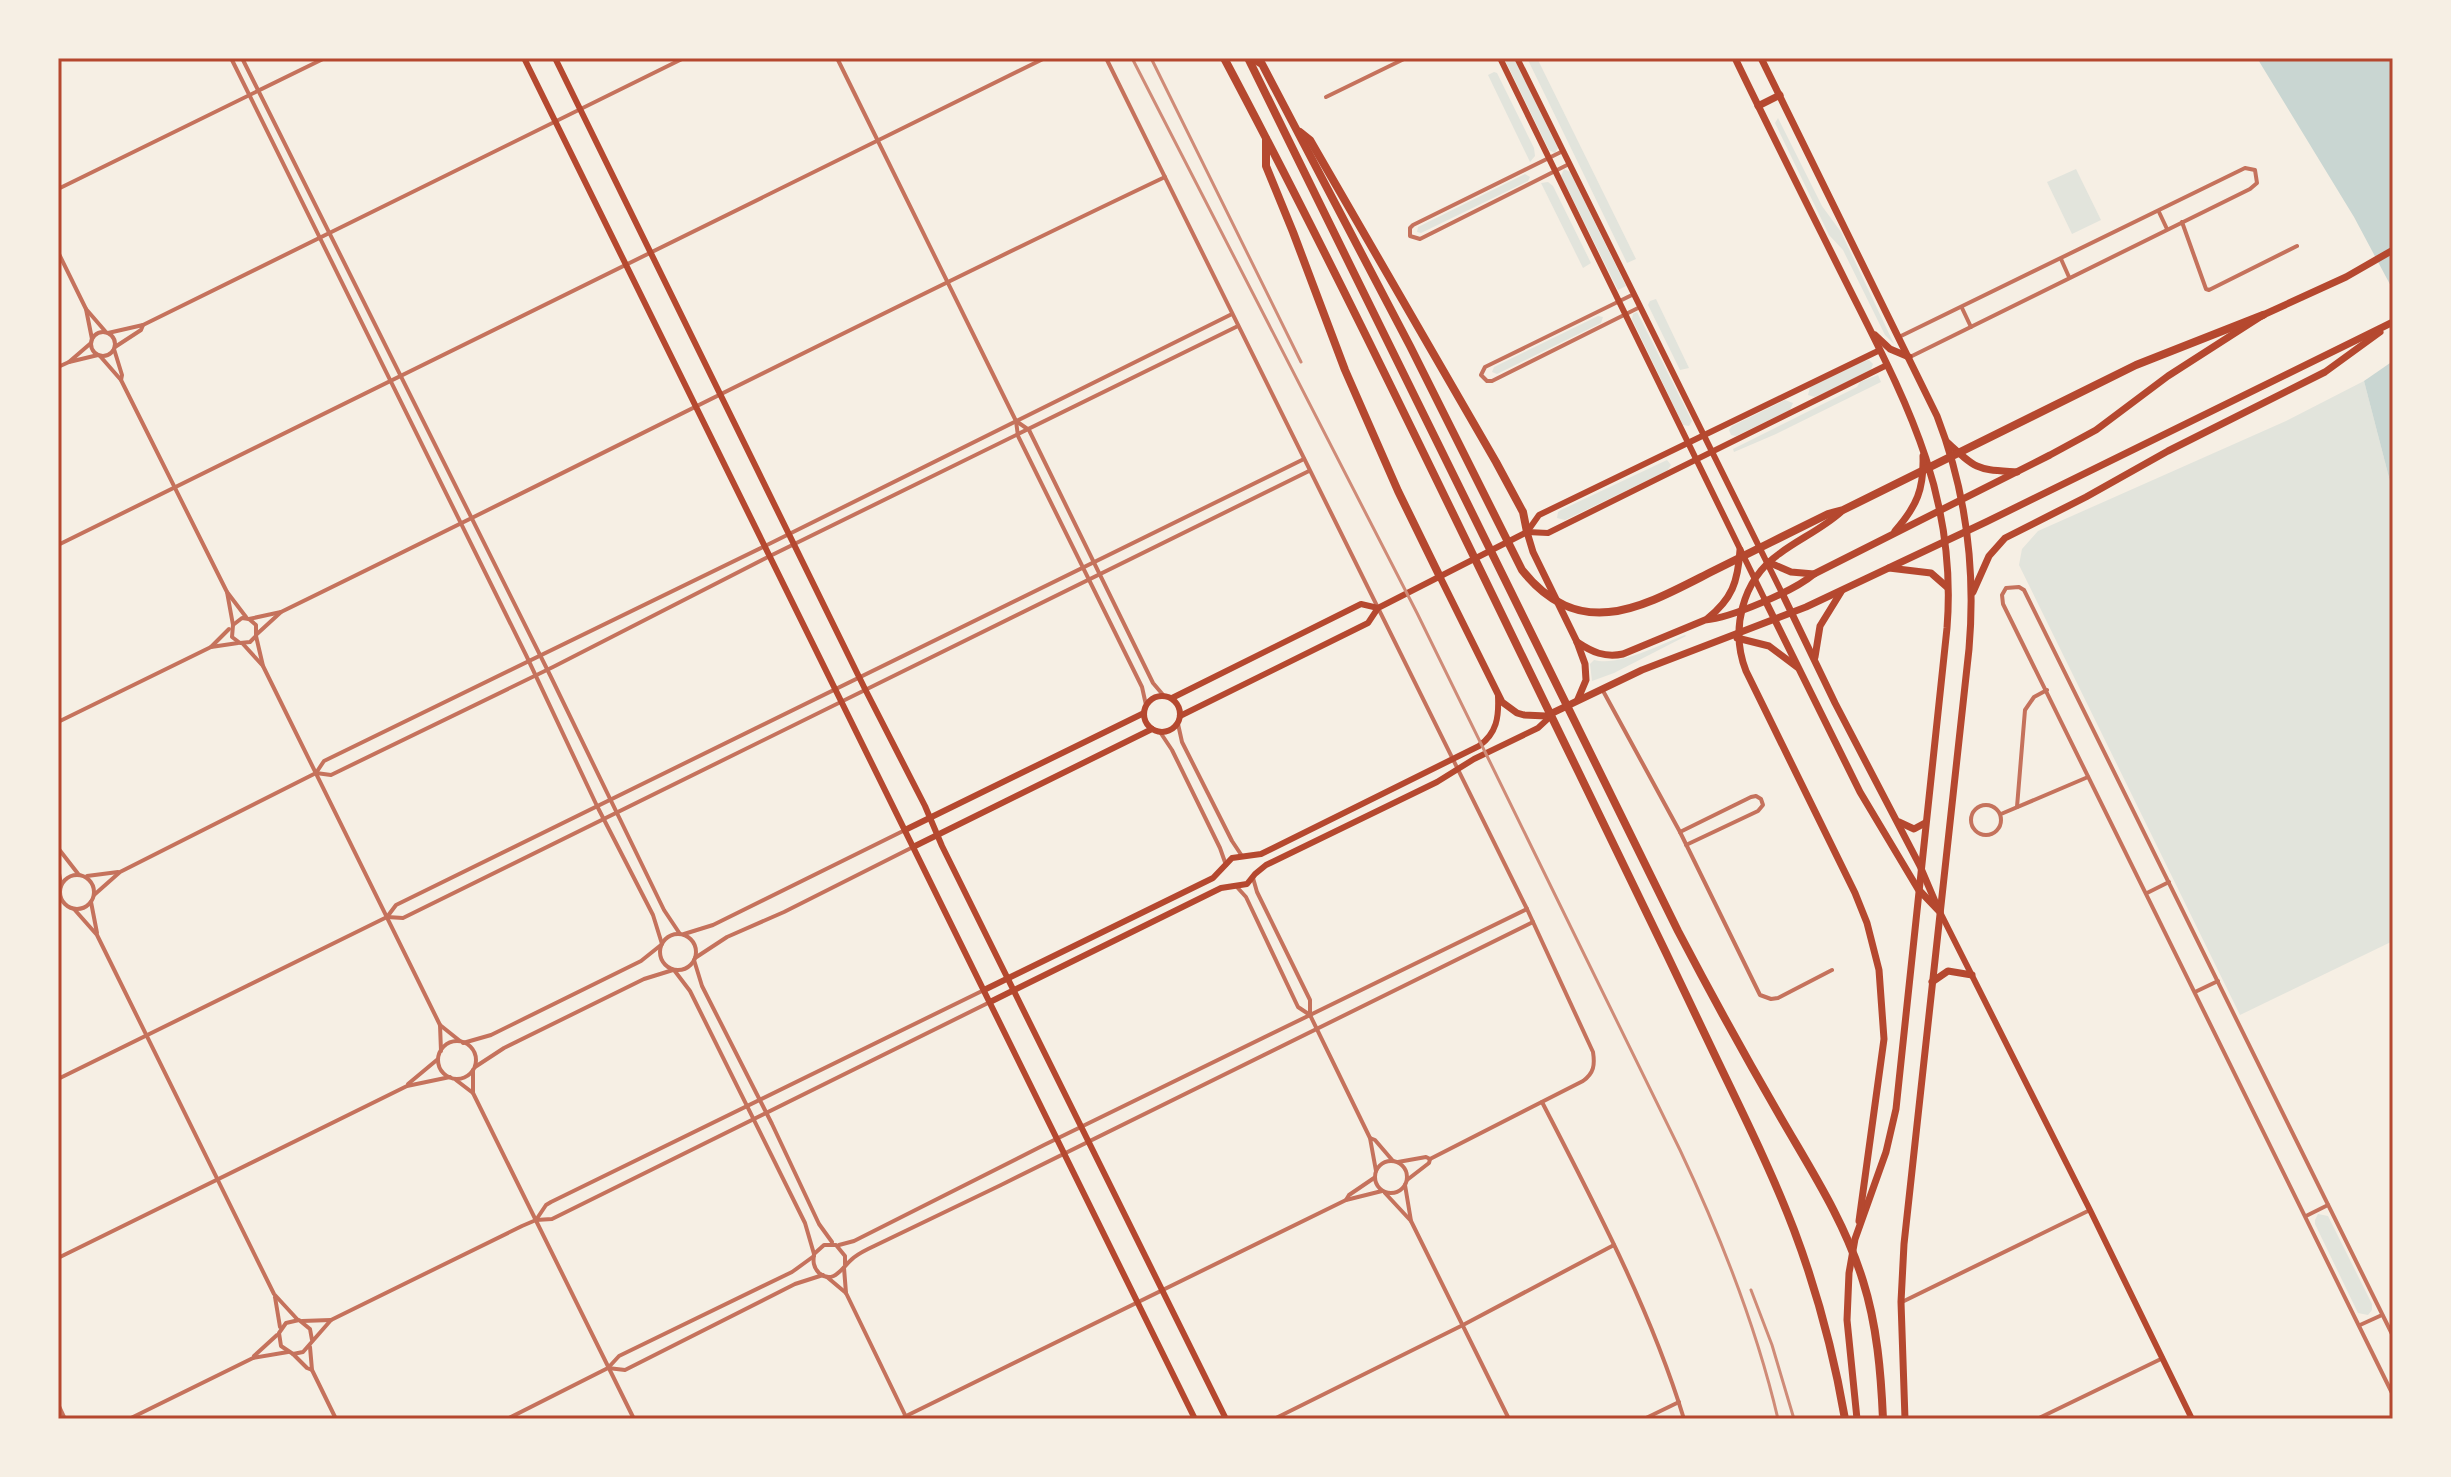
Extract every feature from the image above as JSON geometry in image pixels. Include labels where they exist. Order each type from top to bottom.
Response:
[{"type":"highway","points":[[1224,58],[1428,462],[1652,922],[1783,1203],[1823,1319],[1845,1419]]},
{"type":"highway","points":[[1250,58],[1262,64],[1297,128],[1515,557],[1532,582],[1553,599],[1583,610],[1607,613],[1648,603],[2148,360],[2263,315]]},
{"type":"highway","points":[[1250,58],[1703,979],[1827,1197],[1850,1246],[1869,1301],[1877,1345],[1883,1415]]},
{"type":"highway","points":[[1297,128],[1310,140],[1496,462],[1523,512],[1527,532]]},
{"type":"highway","points":[[1266,138],[1266,166],[1341,361],[1393,481],[1440,577]]},
{"type":"main road","points":[[524,58],[1195,1419]]},
{"type":"main road","points":[[555,58],[1226,1419]]},
{"type":"main road","points":[[1500,58],[1860,792],[1918,889],[1940,912]]},
{"type":"main road","points":[[1517,58],[2192,1419]]},
{"type":"main road","points":[[1735,58],[1887,365],[1923,448],[1946,540],[1947,628],[1896,1109],[1886,1152],[1858,1231]]},
{"type":"main road","points":[[1761,58],[1909,357],[1947,442],[1967,531],[1971,575],[1969,649],[1908,1199],[1901,1302],[1905,1419]]},
{"type":"main road","points":[[1758,106],[1780,95]]},
{"type":"main road","points":[[1577,642],[1596,653],[1615,656],[1803,583],[1814,574],[2019,473],[2096,430],[2168,376],[2263,315],[2365,267],[2393,250]]},
{"type":"main road","points":[[990,1002],[1219,889],[1229,876],[1232,858],[1250,866],[1266,865],[1538,728],[1577,701],[1642,670],[1792,613],[1842,590],[2393,323]]},
{"type":"main road","points":[[1971,597],[1989,556],[2005,538],[2325,372],[2393,323]]},
{"type":"main road","points":[[1871,332],[1890,349],[1909,357]]},
{"type":"main road","points":[[1180,716],[1368,623],[1378,608],[1527,532],[1539,515],[1880,350]]},
{"type":"main road","points":[[1527,532],[1548,533],[1887,365]]},
{"type":"main road","points":[[1794,391],[1802,408]]},
{"type":"main road","points":[[1947,442],[1977,467],[1992,472],[2019,473]]},
{"type":"main road","points":[[1891,536],[1911,511],[1920,493],[1924,474],[1923,448]]},
{"type":"main road","points":[[1843,510],[1764,567],[1744,603],[1739,628],[1746,671],[1863,911],[1879,970],[1884,1015],[1883,1052],[1858,1231],[1851,1260],[1847,1307],[1857,1419]]},
{"type":"main road","points":[[1527,532],[1533,552],[1577,642],[1586,674],[1577,701]]},
{"type":"main road","points":[[1705,620],[1728,599],[1738,571],[1740,550]]},
{"type":"main road","points":[[1768,562],[1787,571],[1814,574]]},
{"type":"main road","points":[[1887,568],[1931,573],[1948,589]]},
{"type":"main road","points":[[1440,577],[1498,696],[1507,707],[1524,715],[1539,717],[1556,713]]},
{"type":"main road","points":[[1815,661],[1820,626],[1842,590]]},
{"type":"main road","points":[[1172,698],[1361,604],[1378,608]]},
{"type":"main road","points":[[1726,636],[1769,646],[1798,668]]},
{"type":"main road","points":[[905,830],[1145,709],[1152,699],[1164,696],[1178,704],[1178,724],[1170,731],[1156,731],[913,847]]},
{"type":"main road","points":[[984,990],[1213,878],[1229,876],[1247,884],[1250,866],[1261,854],[1453,760],[1488,739],[1497,723],[1498,696]]},
{"type":"main road","points":[[1145,709],[1146,722],[1156,731]]},
{"type":"main road","points":[[1897,820],[1911,829],[1925,823]]},
{"type":"main road","points":[[1932,982],[1948,971],[1972,975]]},
{"type":"street","points":[[231,58],[655,919],[661,959],[690,991],[809,1233],[816,1269],[846,1293]]},
{"type":"street","points":[[242,58],[664,910],[694,944],[702,986],[819,1224],[844,1251],[846,1293],[904,1418],[1346,1200],[1399,1192],[1430,1159],[1583,1081],[1593,1070],[1593,1052],[1527,909],[1106,58]]},
{"type":"street","points":[[58,189],[325,58]]},
{"type":"street","points":[[69,362],[96,334],[143,325],[684,58]]},
{"type":"street","points":[[837,58],[1016,421],[1018,436],[1142,687],[1145,709]]},
{"type":"street","points":[[58,545],[1045,58]]},
{"type":"street","points":[[1326,97],[1406,58]]},
{"type":"street","points":[[1563,151],[1413,225],[1410,236],[1420,239],[1569,164]]},
{"type":"street","points":[[1899,337],[2245,168],[2255,170],[2255,186],[1909,357]]},
{"type":"street","points":[[211,647],[238,619],[281,612],[720,393],[1165,177]]},
{"type":"street","points":[[2159,212],[2167,229]]},
{"type":"street","points":[[2182,222],[2206,289],[2209,290],[2297,246]]},
{"type":"street","points":[[58,252],[86,309],[93,350],[121,380],[227,592],[256,625],[263,666],[440,1025],[441,1069],[473,1093],[634,1419]]},
{"type":"street","points":[[2061,259],[2069,277]]},
{"type":"street","points":[[1634,294],[1485,367],[1481,375],[1492,381],[1640,307]]},
{"type":"street","points":[[1962,308],[1971,327]]},
{"type":"street","points":[[86,309],[113,337],[121,380]]},
{"type":"street","points":[[58,909],[84,908],[120,872],[316,773],[324,761],[1232,314]]},
{"type":"street","points":[[58,367],[99,355],[107,356],[141,330],[143,325]]},
{"type":"street","points":[[316,773],[331,775],[1238,326]]},
{"type":"street","points":[[1016,421],[1029,430],[1155,687],[1164,696]]},
{"type":"street","points":[[58,1079],[387,917],[396,905],[1304,459]]},
{"type":"street","points":[[387,917],[403,918],[1309,471]]},
{"type":"street","points":[[2393,1336],[2024,590],[2019,587],[2006,588],[2002,595],[2003,604],[2393,1395]]},
{"type":"street","points":[[227,592],[232,637],[263,666]]},
{"type":"street","points":[[58,722],[211,647],[250,642],[281,612]]},
{"type":"street","points":[[1602,689],[1680,832],[1757,989],[1765,998],[1778,998],[1832,970]]},
{"type":"street","points":[[2017,807],[2025,710],[2034,697],[2047,690]]},
{"type":"street","points":[[1178,724],[1182,742],[1235,847],[1250,866],[1255,889],[1310,1000],[1310,1015],[1370,1138],[1376,1171]]},
{"type":"street","points":[[1156,731],[1172,750],[1220,848],[1229,876],[1246,897],[1298,1007],[1310,1015]]},
{"type":"street","points":[[2001,814],[2088,777]]},
{"type":"street","points":[[1680,832],[1751,797],[1761,799],[1763,805],[1758,811],[1686,845]]},
{"type":"street","points":[[1989,804],[2001,814],[1999,828],[1991,834],[1982,834],[1972,824],[1972,814],[1979,806],[1989,804]]},
{"type":"street","points":[[407,1086],[449,1043],[491,1035],[638,963],[669,936],[705,929],[905,830]]},
{"type":"street","points":[[58,1258],[407,1086],[467,1076],[504,1048],[647,977],[686,968],[722,939],[784,912],[913,847]]},
{"type":"street","points":[[58,848],[92,884],[97,935]]},
{"type":"street","points":[[58,868],[60,898],[97,935],[274,1294],[279,1342],[312,1370]]},
{"type":"street","points":[[59,888],[69,876],[120,872]]},
{"type":"street","points":[[2147,893],[2169,882]]},
{"type":"street","points":[[507,1419],[608,1368],[619,1356],[792,1272],[820,1247],[854,1241],[1527,909]]},
{"type":"street","points":[[608,1368],[625,1370],[800,1282],[835,1276],[868,1249],[1533,922]]},
{"type":"street","points":[[2195,992],[2218,981]]},
{"type":"street","points":[[536,1220],[551,1202],[984,990]]},
{"type":"street","points":[[129,1419],[253,1358],[303,1352],[331,1320],[536,1220],[552,1219],[990,1002]]},
{"type":"street","points":[[440,1025],[474,1053],[473,1093]]},
{"type":"street","points":[[1542,1102],[1646,1311],[1684,1419]]},
{"type":"street","points":[[1370,1138],[1405,1170],[1411,1221]]},
{"type":"street","points":[[1430,1159],[1381,1164],[1374,1178],[1376,1186],[1411,1221],[1509,1419]]},
{"type":"street","points":[[1346,1200],[1374,1178]]},
{"type":"street","points":[[2306,1216],[2328,1205]]},
{"type":"street","points":[[1901,1302],[2090,1210]]},
{"type":"street","points":[[1274,1419],[1463,1325],[1614,1245]]},
{"type":"street","points":[[274,1294],[310,1329],[312,1370],[336,1419]]},
{"type":"street","points":[[2360,1325],[2382,1315]]},
{"type":"street","points":[[253,1358],[289,1321],[331,1320]]},
{"type":"street","points":[[2037,1419],[2163,1358]]},
{"type":"street","points":[[1644,1419],[1679,1402]]},
{"type":"street","points":[[58,1404],[65,1419]]},
{"type":"shaded area","points":[[1504,58],[1514,58],[1558,148],[1555,153],[1549,150]]},
{"type":"shaded area","points":[[1527,58],[1537,58],[1636,259],[1627,263]]},
{"type":"shaded area","points":[[2257,58],[2393,58],[2393,290],[2354,217]]},
{"type":"shaded area","points":[[1494,72],[1534,148],[1535,156],[1530,162],[1488,75]]},
{"type":"shaded area","points":[[1778,118],[1822,206],[1841,232],[1894,344],[1885,335],[1843,250],[1829,235],[1775,123]]},
{"type":"shaded area","points":[[1564,169],[1570,172],[1626,286],[1618,290],[1561,176]]},
{"type":"shaded area","points":[[2076,169],[2101,220],[2072,234],[2047,182]]},
{"type":"shaded area","points":[[1525,174],[1530,177],[1528,181],[1421,233],[1417,232],[1418,227]]},
{"type":"shaded area","points":[[1548,182],[1553,186],[1591,263],[1583,268],[1541,183]]},
{"type":"shaded area","points":[[1656,299],[1689,368],[1680,370],[1648,305]]},
{"type":"shaded area","points":[[1637,312],[1692,421],[1689,426],[1683,425],[1632,319]]},
{"type":"shaded area","points":[[1598,316],[1603,317],[1601,323],[1497,374],[1492,372],[1494,367]]},
{"type":"shaded area","points":[[1869,360],[1873,364],[1870,372],[1815,397],[1808,395],[1810,387]]},
{"type":"shaded area","points":[[2393,361],[2393,493],[2364,381]]},
{"type":"shaded area","points":[[1878,375],[1881,382],[1734,452],[1733,449]]},
{"type":"shaded area","points":[[2364,381],[2393,493],[2393,941],[2240,1015],[2019,565],[2022,549],[2038,531],[2286,421]]},
{"type":"shaded area","points":[[1785,400],[1793,403],[1790,410],[1736,436],[1731,435],[1729,430],[1732,426]]},
{"type":"shaded area","points":[[1667,460],[1671,465],[1667,471],[1565,520],[1557,518],[1561,510]]},
{"type":"shaded area","points":[[1685,635],[1614,673],[1592,681],[1590,664],[1594,660],[1627,658]]},
{"type":"shaded area","points":[[2318,1214],[2328,1216],[2372,1304],[2368,1315],[2358,1313],[2315,1224]]},
{"type":"railway","points":[[1132,58],[1417,613],[1680,1150],[1736,1282],[1778,1419]]},
{"type":"railway","points":[[1151,58],[1301,362]]},
{"type":"railway","points":[[1751,1290],[1772,1345],[1794,1419]]}]
